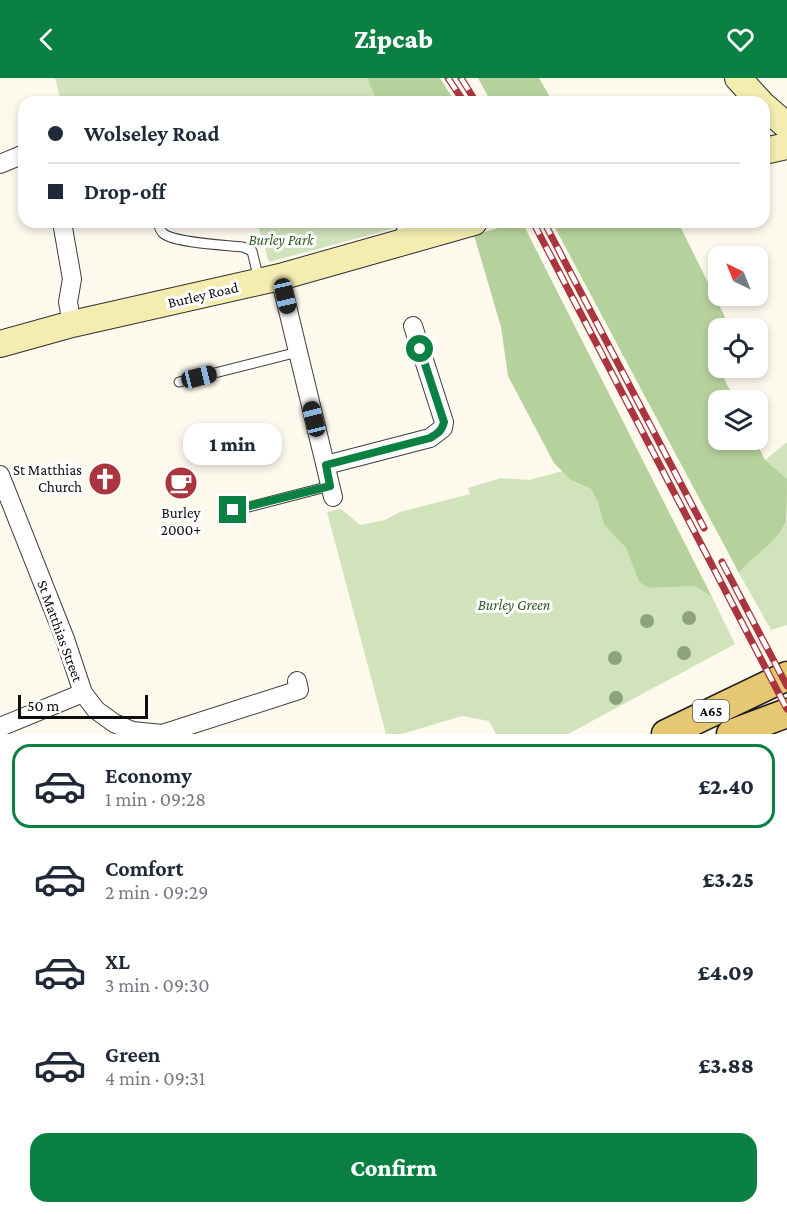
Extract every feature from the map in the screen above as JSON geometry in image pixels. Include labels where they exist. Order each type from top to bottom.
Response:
[{"type":"main road","name":"A65","points":[[666,734],[787,674]]},
{"type":"main road","name":"A65","points":[[742,732],[787,713]]},
{"type":"street","points":[[738,78],[754,96]]},
{"type":"street","points":[[770,111],[787,126]]},
{"type":"street","points":[[770,150],[787,146]]},
{"type":"street","points":[[0,164],[18,156]]},
{"type":"street","points":[[63,228],[72,279],[68,302],[72,324]]},
{"type":"street","name":"Burley Road","points":[[0,344],[72,324],[270,280],[403,232],[431,228]]},
{"type":"street","points":[[270,280],[298,352],[331,492]]},
{"type":"street","points":[[326,465],[430,438],[443,428],[444,422],[413,326]]},
{"type":"street","name":"St Matthias Street","points":[[1,480],[65,639],[82,693],[96,710],[114,723],[132,731],[162,734],[299,690],[297,681]]},
{"type":"street","points":[[0,727],[82,693]]},
{"type":"lane","points":[[160,228],[165,235],[181,240],[243,247],[252,251],[270,280]]},
{"type":"lane","points":[[179,382],[298,352]]},
{"type":"lane","points":[[233,510],[331,492]]},
{"type":"green space","points":[[55,78],[367,78],[374,96],[60,96]]},
{"type":"green space","points":[[367,78],[440,78],[451,96],[374,96]]},
{"type":"green space","points":[[478,78],[539,78],[550,96],[488,96]]},
{"type":"green space","name":"Burley Park","points":[[259,228],[396,228],[269,262]]},
{"type":"green space","points":[[498,228],[525,228],[712,597],[695,586],[649,588],[639,582],[626,548],[604,525],[598,503],[591,489],[571,480],[554,463],[508,376],[501,327],[474,235]]},
{"type":"green space","points":[[555,228],[681,228],[708,283],[708,306],[720,306],[725,317],[708,318],[708,378],[724,378],[730,390],[708,390],[708,450],[760,450],[765,460],[787,479],[786,521],[777,536],[739,573]]},
{"type":"green space","points":[[787,442],[787,479],[765,460]]},
{"type":"green space","name":"Burley Green","points":[[563,471],[575,482],[591,489],[598,503],[604,525],[626,548],[639,582],[649,588],[695,586],[712,597],[735,644],[568,734],[496,734],[489,721],[462,716],[402,734],[386,734],[327,512],[341,509],[360,525],[385,520],[400,512],[470,494],[468,488],[501,478],[529,480]]},
{"type":"green space","points":[[787,520],[787,625],[771,630],[739,573],[774,539]]},
{"type":"railway","points":[[448,78],[460,96]]},
{"type":"railway","points":[[461,78],[472,96]]},
{"type":"railway","points":[[536,228],[787,709]]},
{"type":"railway","points":[[547,228],[704,528]]},
{"type":"railway","points":[[722,562],[787,686]]},
{"type":"place","name":"St Matthias Church","points":[[105,479]]},
{"type":"place","name":"Burley 2000+","points":[[181,483]]},
{"type":"route","points":[[233,510],[330,486],[326,465],[430,438],[443,428],[444,422],[420,349]]}]
